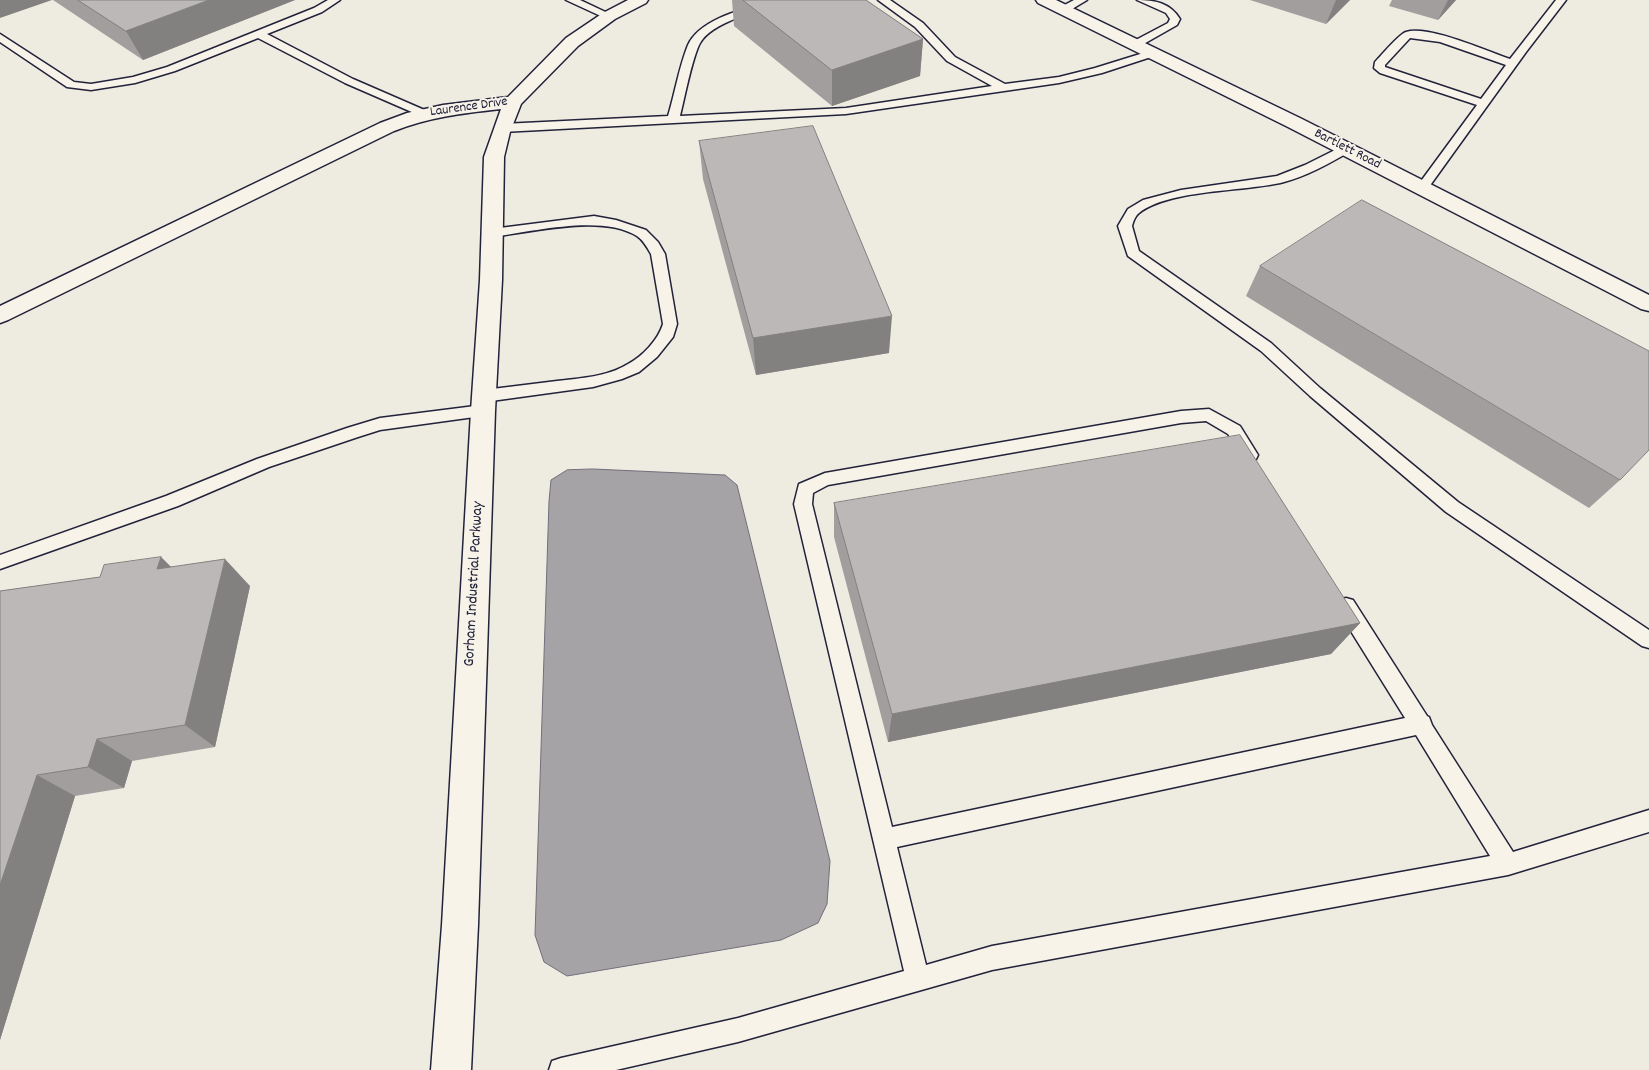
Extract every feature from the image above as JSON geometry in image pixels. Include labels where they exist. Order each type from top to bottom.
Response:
[{"type":"street","name":"Laurence Drive","points":[[0,316],[387,127],[443,110],[513,102],[572,42],[609,16],[640,0]]},
{"type":"street","name":"Bartlett Road","points":[[1044,0],[1144,48],[1649,304]]},
{"type":"street","name":"Gorham Industrial Parkway","points":[[451,1070],[461,915],[494,157],[502,128],[513,102]]},
{"type":"lane","points":[[0,37],[71,85],[91,87],[136,80],[171,70],[318,10],[335,0]]},
{"type":"lane","points":[[571,0],[609,16]]},
{"type":"lane","points":[[673,119],[694,44],[704,32],[730,17],[783,0]]},
{"type":"lane","points":[[883,0],[919,25],[951,59],[1005,89]]},
{"type":"lane","points":[[1063,10],[1082,0]]},
{"type":"lane","points":[[502,128],[846,111],[1059,80],[1098,71],[1144,48],[1172,25],[1175,19],[1170,11],[1142,0]]},
{"type":"lane","points":[[1422,188],[1512,63],[1561,0]]},
{"type":"lane","points":[[258,34],[349,81],[425,114]]},
{"type":"lane","points":[[1483,103],[1384,70],[1380,68],[1379,64],[1407,35],[1412,34],[1430,37],[1512,63]]},
{"type":"lane","points":[[1345,149],[1313,168],[1272,181],[1184,193],[1158,200],[1133,210],[1125,226],[1134,253],[1200,302],[1266,347],[1315,392],[1452,507],[1649,640]]},
{"type":"lane","points":[[0,562],[172,501],[264,462],[353,432],[380,424],[593,382],[617,375],[634,368],[652,353],[666,337],[670,324],[658,254],[651,242],[641,233],[611,223],[594,220],[492,233]]},
{"type":"lane","points":[[918,980],[804,504],[805,490],[825,479],[1181,417],[1209,415],[1234,430],[1261,472]]},
{"type":"lane","points":[[1336,590],[1422,724],[1508,864]]},
{"type":"lane","points":[[884,838],[1422,724]]},
{"type":"lane","points":[[561,1070],[738,1030],[992,958],[1508,864],[1649,821]]},
{"type":"shaded area","points":[[593,469],[725,475],[737,485],[830,861],[827,904],[818,923],[781,940],[567,976],[544,962],[535,935],[549,501],[551,480],[567,470]]},
{"type":"building","points":[[78,0],[209,0],[126,31]]},
{"type":"building","points":[[743,0],[866,0],[923,39],[832,70]]},
{"type":"building","points":[[813,126],[892,316],[753,338],[699,141]]},
{"type":"building","points":[[1362,200],[1649,351],[1649,450],[1620,480],[1260,266]]},
{"type":"building","points":[[1240,435],[1360,623],[892,714],[834,503]]},
{"type":"building","points":[[161,557],[157,569],[225,559],[185,725],[97,739],[88,767],[37,775],[0,885],[0,591],[100,577],[104,565]]}]
